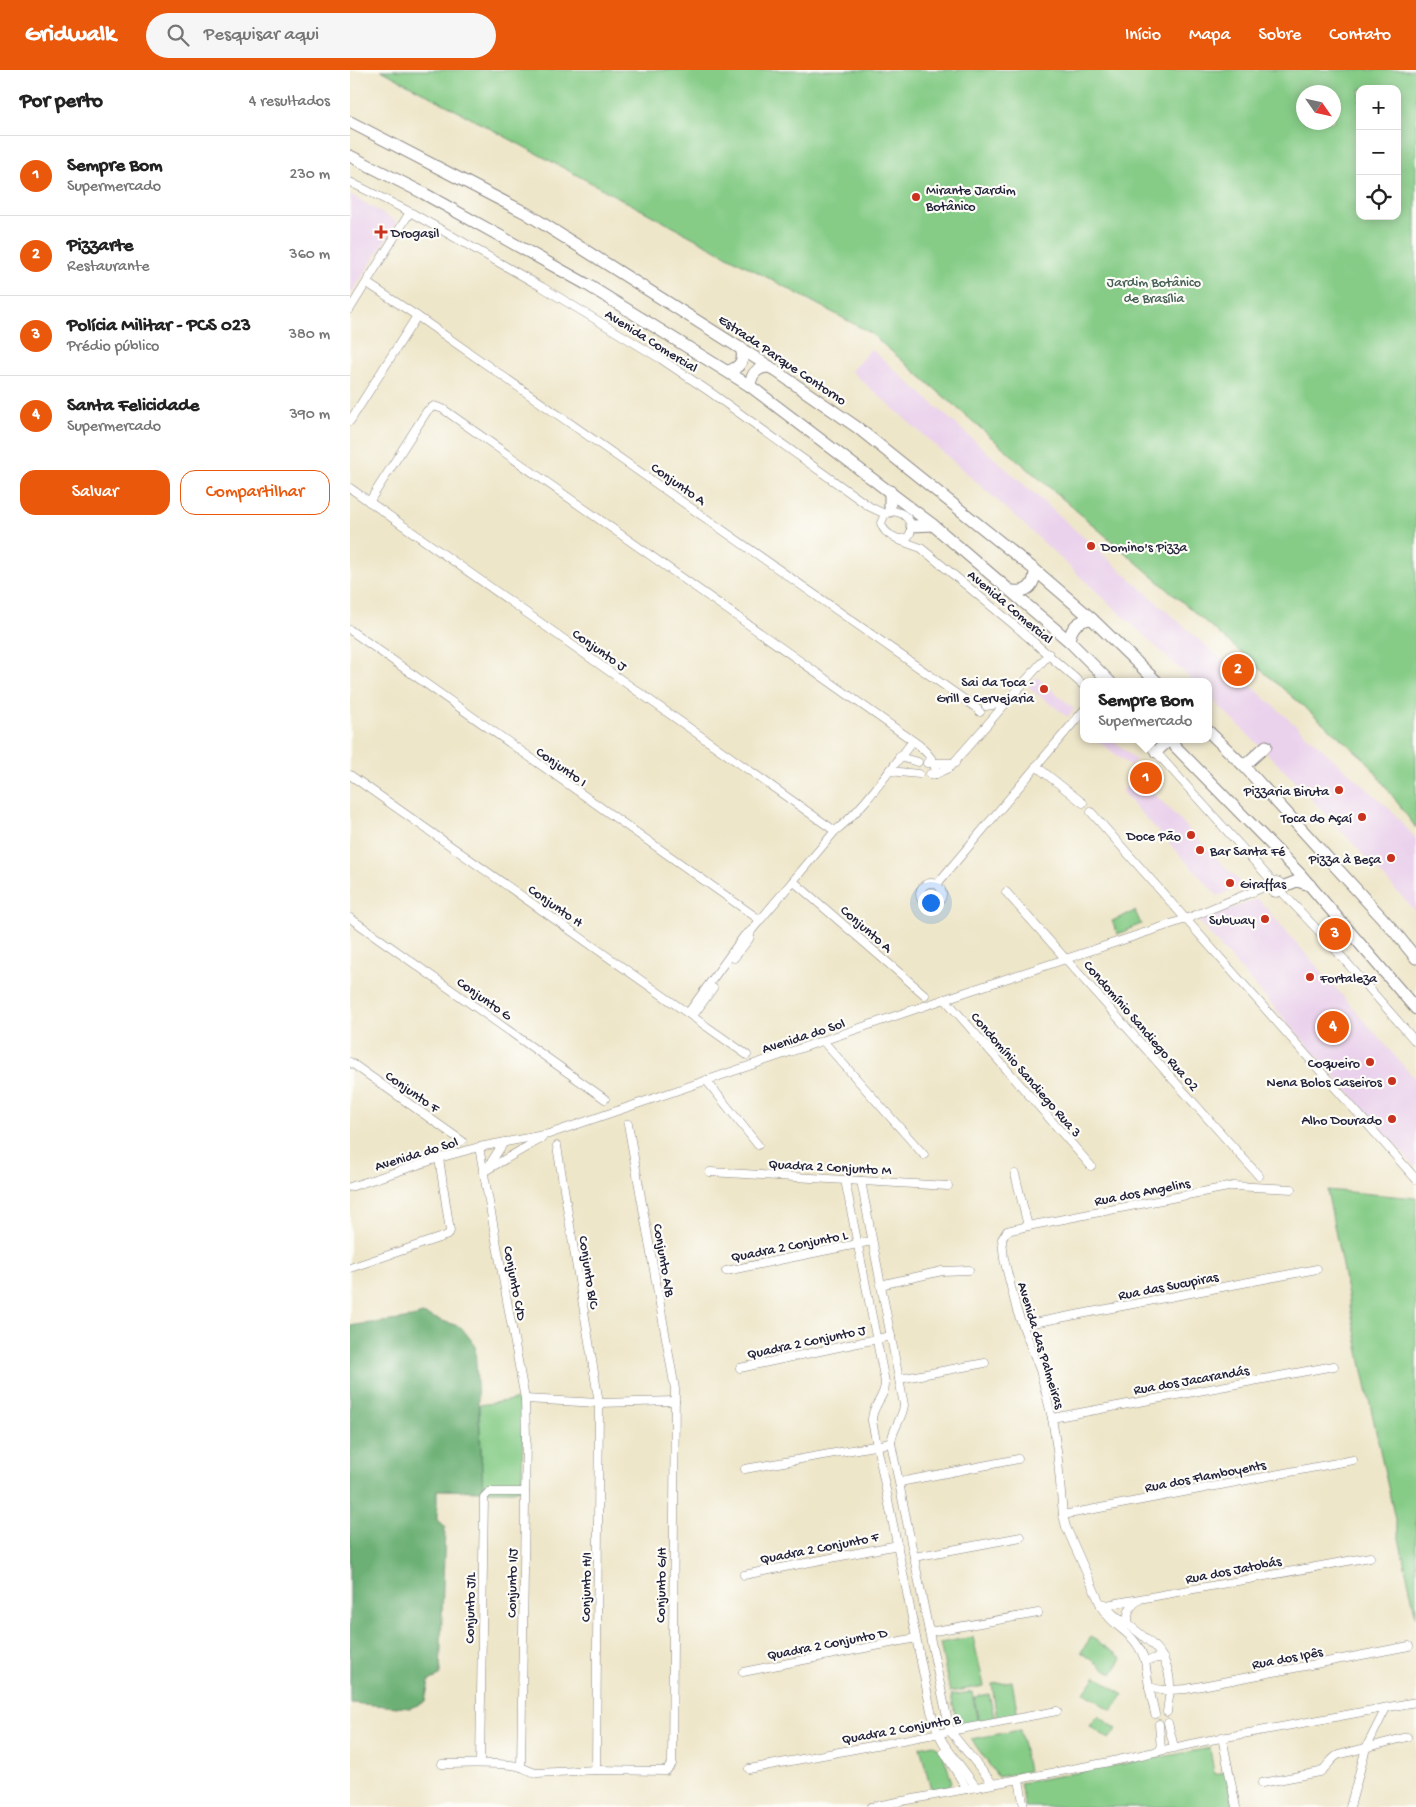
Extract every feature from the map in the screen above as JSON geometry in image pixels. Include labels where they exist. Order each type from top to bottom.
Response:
[{"type":"highway","name":"Estrada Parque Contorno","points":[[350,122],[526,212],[770,367],[858,428],[1035,570],[1092,619],[1153,678]]},
{"type":"highway","points":[[350,156],[423,193],[586,284],[750,386],[933,525],[1013,591],[1069,641],[1106,678]]},
{"type":"highway","points":[[728,371],[735,370],[743,360],[741,348]]},
{"type":"highway","points":[[750,386],[752,375],[757,370],[763,367],[770,367]]},
{"type":"highway","points":[[888,513],[890,491]]},
{"type":"highway","points":[[911,532],[933,525]]},
{"type":"highway","points":[[1013,591],[1021,592],[1029,588],[1033,583],[1035,570]]},
{"type":"highway","points":[[1069,641],[1070,634],[1079,622],[1092,619]]},
{"type":"highway","points":[[1212,735],[1244,766],[1394,931],[1416,958]]},
{"type":"highway","points":[[1156,752],[1166,743]]},
{"type":"highway","points":[[1172,743],[1291,864],[1416,1009]]},
{"type":"highway","points":[[1244,766],[1266,746]]},
{"type":"highway","points":[[1276,886],[1287,875],[1291,864]]},
{"type":"highway","points":[[1276,886],[1298,881],[1310,885]]},
{"type":"street","name":"Avenida Comercial","points":[[350,182],[410,212],[542,287],[661,359],[870,507],[906,516],[911,532],[921,548],[1049,654],[1080,682]]},
{"type":"street","points":[[350,309],[410,212]]},
{"type":"street","name":"Conjunto A","points":[[366,283],[417,316],[984,711]]},
{"type":"street","points":[[350,421],[417,316]]},
{"type":"street","points":[[369,502],[427,411],[434,406],[443,409],[913,741],[932,758],[933,774],[949,768],[955,762],[984,711],[1005,704],[1049,654]]},
{"type":"street","name":"Conjunto J","points":[[350,488],[835,831]]},
{"type":"street","name":"Avenida Comercial","points":[[870,507],[886,532],[899,540],[921,548]]},
{"type":"street","points":[[881,523],[888,513]]},
{"type":"street","points":[[899,540],[911,532]]},
{"type":"street","name":"Conjunto I","points":[[350,630],[760,920]]},
{"type":"street","points":[[984,711],[1005,704]]},
{"type":"street","points":[[937,884],[1080,715]]},
{"type":"street","points":[[690,1015],[744,936],[760,920],[835,831],[842,826],[913,741]]},
{"type":"street","points":[[1146,743],[1156,752],[1327,940],[1416,1042]]},
{"type":"street","points":[[899,757],[918,762]]},
{"type":"street","points":[[931,763],[955,762]]},
{"type":"street","points":[[1036,766],[1083,803]]},
{"type":"street","points":[[889,771],[918,774]]},
{"type":"street","name":"Conjunto H","points":[[350,775],[747,1055]]},
{"type":"street","points":[[1091,812],[1416,1179]]},
{"type":"street","name":"Conjunto A","points":[[793,881],[925,995]]},
{"type":"street","name":"Avenida do Sol","points":[[350,1187],[479,1147],[549,1134],[1186,919],[1258,890],[1276,886]]},
{"type":"street","name":"Condomínio Sandiego Rua 02","points":[[1006,892],[1259,1176]]},
{"type":"street","name":"Conjunto G","points":[[350,918],[605,1099]]},
{"type":"street","name":"Condomínio Sandiego Rua 3","points":[[945,999],[1091,1166]]},
{"type":"street","points":[[823,1041],[924,1155]]},
{"type":"street","name":"Conjunto F","points":[[350,1062],[462,1141]]},
{"type":"street","points":[[706,1080],[758,1145]]},
{"type":"street","name":"Conjunto A/B","points":[[628,1124],[673,1376],[675,1401]]},
{"type":"street","points":[[485,1170],[549,1134]]},
{"type":"street","points":[[485,1170],[508,1141],[514,1149],[511,1155]]},
{"type":"street","name":"Conjunto B/C","points":[[557,1146],[599,1403]]},
{"type":"street","name":"Conjunto C/D","points":[[479,1147],[485,1170],[525,1399]]},
{"type":"street","points":[[350,1268],[446,1237],[450,1233],[439,1158]]},
{"type":"street","name":"Quadra 2 Conjunto M","points":[[710,1172],[948,1186]]},
{"type":"street","points":[[1015,1174],[1028,1226]]},
{"type":"street","points":[[845,1180],[885,1387],[872,1415],[892,1518],[931,1711],[943,1749],[966,1789]]},
{"type":"street","points":[[861,1181],[904,1405],[902,1416],[893,1433],[891,1443],[928,1632],[950,1731],[993,1784]]},
{"type":"street","name":"Rua dos Angelins","points":[[1002,1239],[1007,1231],[1028,1226],[1233,1186],[1292,1189]]},
{"type":"street","name":"Avenida das Palmeiras","points":[[1002,1239],[1013,1298],[1042,1379],[1052,1418],[1063,1515],[1069,1533],[1112,1620],[1134,1639],[1142,1651],[1155,1714]]},
{"type":"street","name":"Quadra 2 Conjunto L","points":[[726,1270],[872,1242]]},
{"type":"street","name":"Rua das Sucupiras","points":[[1023,1325],[1317,1269]]},
{"type":"street","points":[[880,1285],[942,1271],[969,1270]]},
{"type":"street","name":"Quadra 2 Conjunto J","points":[[740,1368],[891,1336]]},
{"type":"street","points":[[899,1379],[984,1363]]},
{"type":"street","name":"Rua dos Jacarandás","points":[[1052,1418],[1334,1366]]},
{"type":"street","points":[[525,1399],[599,1403],[675,1401]]},
{"type":"street","name":"Conjunto I/J","points":[[521,1767],[525,1399]]},
{"type":"street","name":"Conjunto G/H","points":[[596,1770],[666,1772],[672,1764],[675,1401]]},
{"type":"street","name":"Conjunto H/I","points":[[596,1770],[599,1403]]},
{"type":"street","points":[[745,1470],[891,1443]]},
{"type":"street","points":[[900,1482],[1018,1459]]},
{"type":"street","name":"Rua dos Flamboyents","points":[[1063,1515],[1353,1460]]},
{"type":"street","name":"Conjunto J/L","points":[[480,1763],[484,1497],[489,1492],[525,1492]]},
{"type":"street","points":[[892,1518],[906,1515]]},
{"type":"street","points":[[914,1557],[1021,1537]]},
{"type":"street","name":"Quadra 2 Conjunto F","points":[[744,1575],[898,1545]]},
{"type":"street","name":"Rua dos Jatobás","points":[[1104,1606],[1370,1556]]},
{"type":"street","points":[[909,1600],[922,1598]]},
{"type":"street","points":[[1129,1626],[1128,1615],[1136,1601]]},
{"type":"street","name":"Avenida das Palmeiras","points":[[1104,1606],[1154,1645],[1164,1658],[1170,1676],[1167,1712]]},
{"type":"street","points":[[928,1632],[1038,1613]]},
{"type":"street","name":"Quadra 2 Conjunto D","points":[[743,1672],[916,1638]]},
{"type":"street","name":"Rua dos Ipês","points":[[1170,1690],[1186,1689],[1409,1646]]},
{"type":"street","points":[[1145,1661],[1164,1658]]},
{"type":"street","points":[[1149,1687],[1170,1690]]},
{"type":"street","points":[[871,1807],[1109,1762],[1222,1737],[1416,1702]]},
{"type":"street","points":[[1350,1807],[1366,1748],[1386,1708]]},
{"type":"street","name":"Quadra 2 Conjunto B","points":[[750,1769],[1056,1711]]},
{"type":"street","points":[[1161,1750],[1159,1726],[1168,1724],[1174,1747]]},
{"type":"street","points":[[938,1734],[976,1787]]},
{"type":"street","points":[[1222,1737],[1236,1807]]},
{"type":"street","points":[[1262,1783],[1320,1772],[1326,1769],[1332,1758],[1338,1755],[1407,1737]]},
{"type":"street","points":[[442,1764],[480,1763],[521,1767],[537,1773],[596,1770]]},
{"type":"street","points":[[1018,1780],[1024,1807]]},
{"type":"shaded area","points":[[350,194],[397,222],[350,296]]},
{"type":"shaded area","points":[[871,349],[1389,808],[1416,839],[1416,912],[1297,783],[1212,699],[1212,678],[1190,678],[1016,517],[851,371]]},
{"type":"shaded area","points":[[1037,677],[1074,709],[1068,717],[1028,687]]},
{"type":"shaded area","points":[[1101,743],[1117,743],[1136,760],[1130,766]]},
{"type":"shaded area","points":[[1138,777],[1243,885],[1218,896],[1121,791]]},
{"type":"shaded area","points":[[1258,899],[1416,1080],[1416,1168],[1198,921]]},
{"type":"green space","name":"Jardim Botânico de Brasília","points":[[381,70],[1416,70],[1416,828],[1367,761],[869,332]]},
{"type":"green space","points":[[1135,911],[1141,924],[1118,934],[1112,921]]},
{"type":"green space","points":[[1327,1190],[1416,1198],[1416,1617],[1361,1362]]},
{"type":"green space","points":[[422,1314],[461,1327],[475,1345],[483,1491],[437,1490],[437,1520],[445,1527],[440,1676],[429,1681],[425,1702],[410,1708],[350,1703],[350,1326],[404,1319]]},
{"type":"green space","points":[[520,1399],[523,1411],[522,1489],[513,1491],[483,1491],[479,1405]]},
{"type":"green space","points":[[973,1637],[984,1686],[950,1692],[940,1643]]},
{"type":"green space","points":[[1091,1637],[1122,1658],[1112,1674],[1081,1652]]},
{"type":"green space","points":[[1096,1676],[1123,1695],[1112,1711],[1084,1693]]},
{"type":"green space","points":[[1012,1681],[1018,1716],[997,1720],[992,1684]]},
{"type":"green space","points":[[972,1692],[978,1724],[958,1728],[951,1695]]},
{"type":"green space","points":[[989,1694],[995,1721],[979,1723],[974,1697]]},
{"type":"green space","points":[[1098,1716],[1117,1729],[1109,1739],[1090,1726]]},
{"type":"green space","points":[[1020,1730],[1028,1771],[998,1777],[971,1739]]},
{"type":"green space","points":[[933,1744],[943,1756],[952,1782],[949,1786],[931,1789],[920,1747]]},
{"type":"green space","points":[[1210,1748],[1214,1774],[1226,1772],[1233,1807],[1025,1807],[1020,1783]]},
{"type":"place","name":"Mirante Jardim Botânico","points":[[916,197]]},
{"type":"place","name":"Drogasil","points":[[381,232]]},
{"type":"place","name":"Domino's Pizza","points":[[1091,546]]},
{"type":"place","name":"Pizzarte","points":[[1238,670]]},
{"type":"place","name":"Sai da Toca - Grill e Cervejaria","points":[[1044,689]]},
{"type":"place","name":"Sempre Bom","points":[[1146,778]]},
{"type":"place","name":"Pizzaria Biruta","points":[[1339,790]]},
{"type":"place","name":"Toca do Açaí","points":[[1362,817]]},
{"type":"place","name":"Doce Pão","points":[[1191,835]]},
{"type":"place","name":"Bar Santa Fé","points":[[1200,850]]},
{"type":"place","name":"Pizza à Beça","points":[[1391,858]]},
{"type":"place","name":"Giraffas","points":[[1230,883]]},
{"type":"place","name":"Subway","points":[[1265,919]]},
{"type":"place","name":"Polícia Militar - PCS 023","points":[[1335,934]]},
{"type":"place","name":"Fortaleza","points":[[1310,977]]},
{"type":"place","name":"Santa Felicidade","points":[[1333,1027]]},
{"type":"place","name":"Coqueiro","points":[[1370,1062]]},
{"type":"place","name":"Nena Bolos Caseiros","points":[[1392,1081]]},
{"type":"place","name":"Alho Dourado","points":[[1392,1119]]}]
